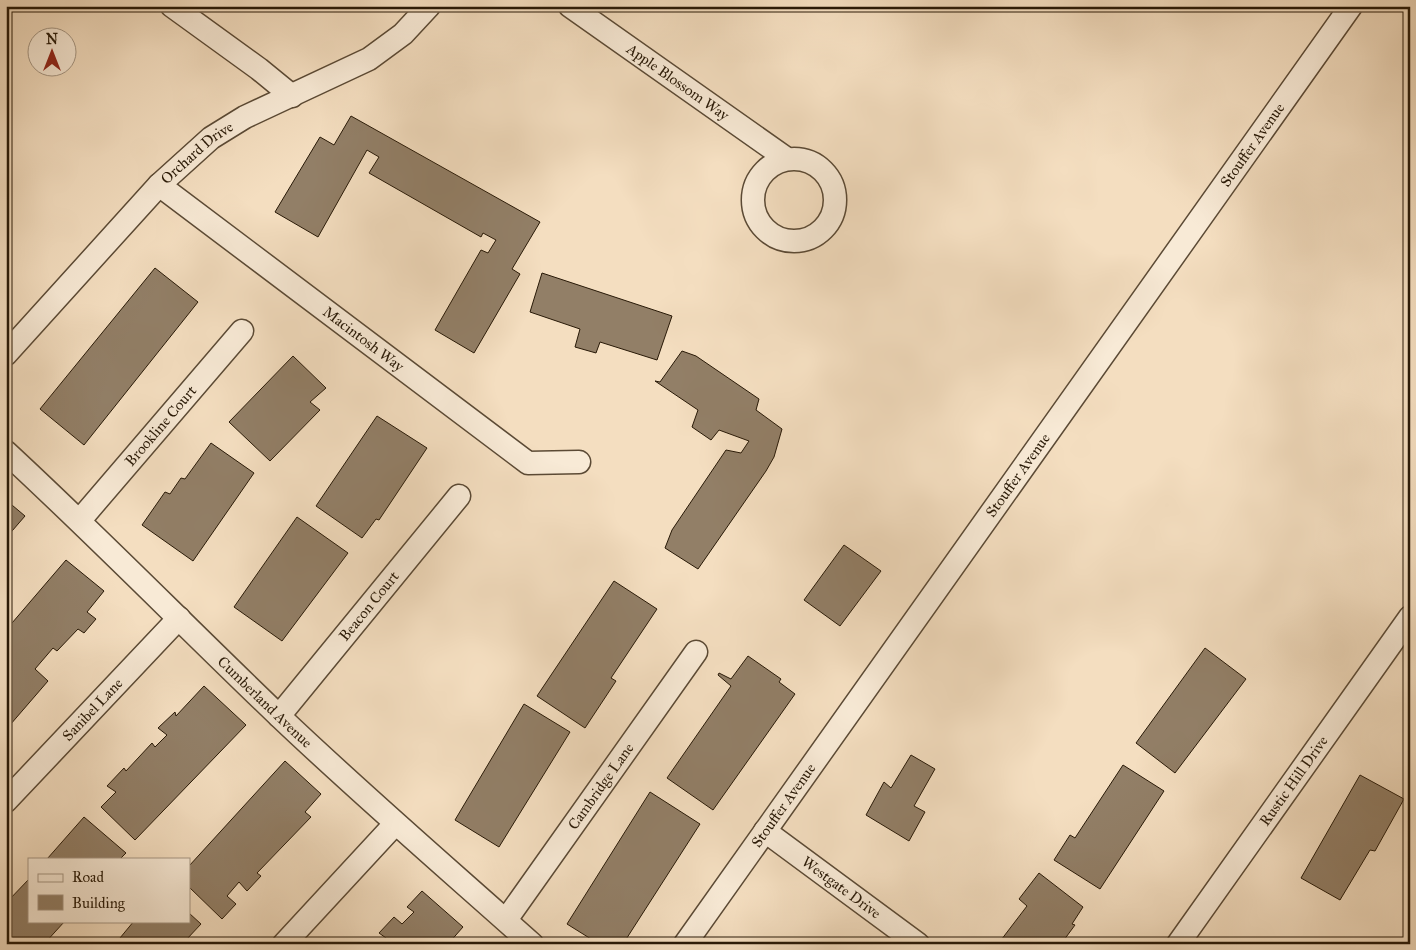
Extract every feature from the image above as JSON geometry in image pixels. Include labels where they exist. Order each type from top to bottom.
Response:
[{"type":"street","points":[[172,6],[259,69],[292,96]]},
{"type":"street","name":"Orchard Drive","points":[[6,354],[159,185],[211,138],[245,117],[368,59],[403,34],[429,6]]},
{"type":"street","name":"Apple Blossom Way","points":[[570,6],[787,158]]},
{"type":"street","name":"Stouffer Avenue","points":[[685,944],[1351,6]]},
{"type":"street","name":"Macintosh Way","points":[[159,185],[528,463],[579,462]]},
{"type":"street","name":"Brookline Court","points":[[80,520],[242,332]]},
{"type":"street","name":"Cumberland Avenue","points":[[6,452],[80,520],[279,716],[395,824],[532,944]]},
{"type":"street","name":"Beacon Court","points":[[279,716],[459,496]]},
{"type":"street","name":"Rustic Hill Drive","points":[[1178,944],[1410,617]]},
{"type":"street","name":"Sanibel Lane","points":[[6,801],[179,618]]},
{"type":"street","name":"Cambridge Lane","points":[[506,920],[696,652]]},
{"type":"street","points":[[284,944],[395,824]]},
{"type":"street","name":"Westgate Drive","points":[[765,832],[918,944]]},
{"type":"building","points":[[351,116],[540,222],[512,269],[520,274],[474,353],[435,330],[481,250],[488,253],[496,240],[483,233],[481,237],[369,173],[379,157],[367,150],[318,237],[275,212],[320,137],[334,145]]},
{"type":"building","points":[[155,268],[198,302],[84,445],[40,409]]},
{"type":"building","points":[[542,273],[672,316],[657,360],[600,342],[596,353],[575,347],[580,329],[530,312]]},
{"type":"building","points":[[682,351],[696,356],[759,399],[756,410],[782,429],[774,457],[766,471],[698,569],[665,548],[672,530],[726,450],[741,453],[749,441],[719,430],[711,440],[692,427],[698,410],[655,381],[660,382]]},
{"type":"building","points":[[293,356],[326,388],[310,402],[320,410],[270,461],[229,422]]},
{"type":"building","points":[[377,416],[427,448],[379,520],[376,519],[362,538],[316,506]]},
{"type":"building","points":[[211,443],[254,473],[193,561],[142,525],[165,492],[170,494],[181,478],[185,479]]},
{"type":"building","points":[[6,500],[25,516],[6,538]]},
{"type":"building","points":[[297,517],[348,553],[282,641],[234,607]]},
{"type":"building","points":[[844,545],[881,571],[840,626],[804,600]]},
{"type":"building","points":[[66,560],[104,591],[87,612],[96,619],[84,633],[78,629],[57,651],[53,648],[35,669],[48,681],[10,725],[6,722],[6,630]]},
{"type":"building","points":[[614,581],[657,609],[611,678],[616,681],[585,728],[537,696]]},
{"type":"building","points":[[1205,648],[1246,679],[1175,773],[1136,743]]},
{"type":"building","points":[[748,656],[781,679],[779,682],[795,694],[713,810],[667,778],[731,686],[718,675],[719,673],[731,679]]},
{"type":"building","points":[[204,686],[246,725],[135,840],[101,807],[116,792],[107,786],[124,768],[126,771],[152,743],[155,747],[167,735],[158,728],[175,712],[176,716]]},
{"type":"building","points":[[524,704],[570,732],[499,847],[455,820]]},
{"type":"building","points":[[911,755],[935,769],[914,806],[925,812],[909,841],[866,815],[884,782],[891,788]]},
{"type":"building","points":[[285,761],[321,794],[305,812],[311,817],[257,873],[261,876],[247,891],[239,882],[227,896],[236,904],[222,919],[190,888],[190,865]]},
{"type":"building","points":[[1123,765],[1164,791],[1100,889],[1054,860],[1070,835],[1075,838]]},
{"type":"building","points":[[1360,775],[1404,799],[1375,851],[1370,850],[1340,900],[1301,878]]},
{"type":"building","points":[[650,792],[700,824],[623,944],[599,944],[567,924]]},
{"type":"building","points":[[84,817],[126,853],[121,858],[48,858]]},
{"type":"building","points":[[1039,873],[1083,907],[1072,924],[1075,925],[1061,944],[998,944],[1027,906],[1019,899]]},
{"type":"building","points":[[28,880],[28,922],[64,922],[44,944],[6,944],[7,902]]},
{"type":"building","points":[[422,891],[463,927],[448,944],[381,944],[386,938],[379,933],[394,917],[402,924],[414,912],[407,907]]},
{"type":"building","points":[[190,914],[201,924],[186,940],[191,944],[115,944],[133,922],[190,922]]}]
